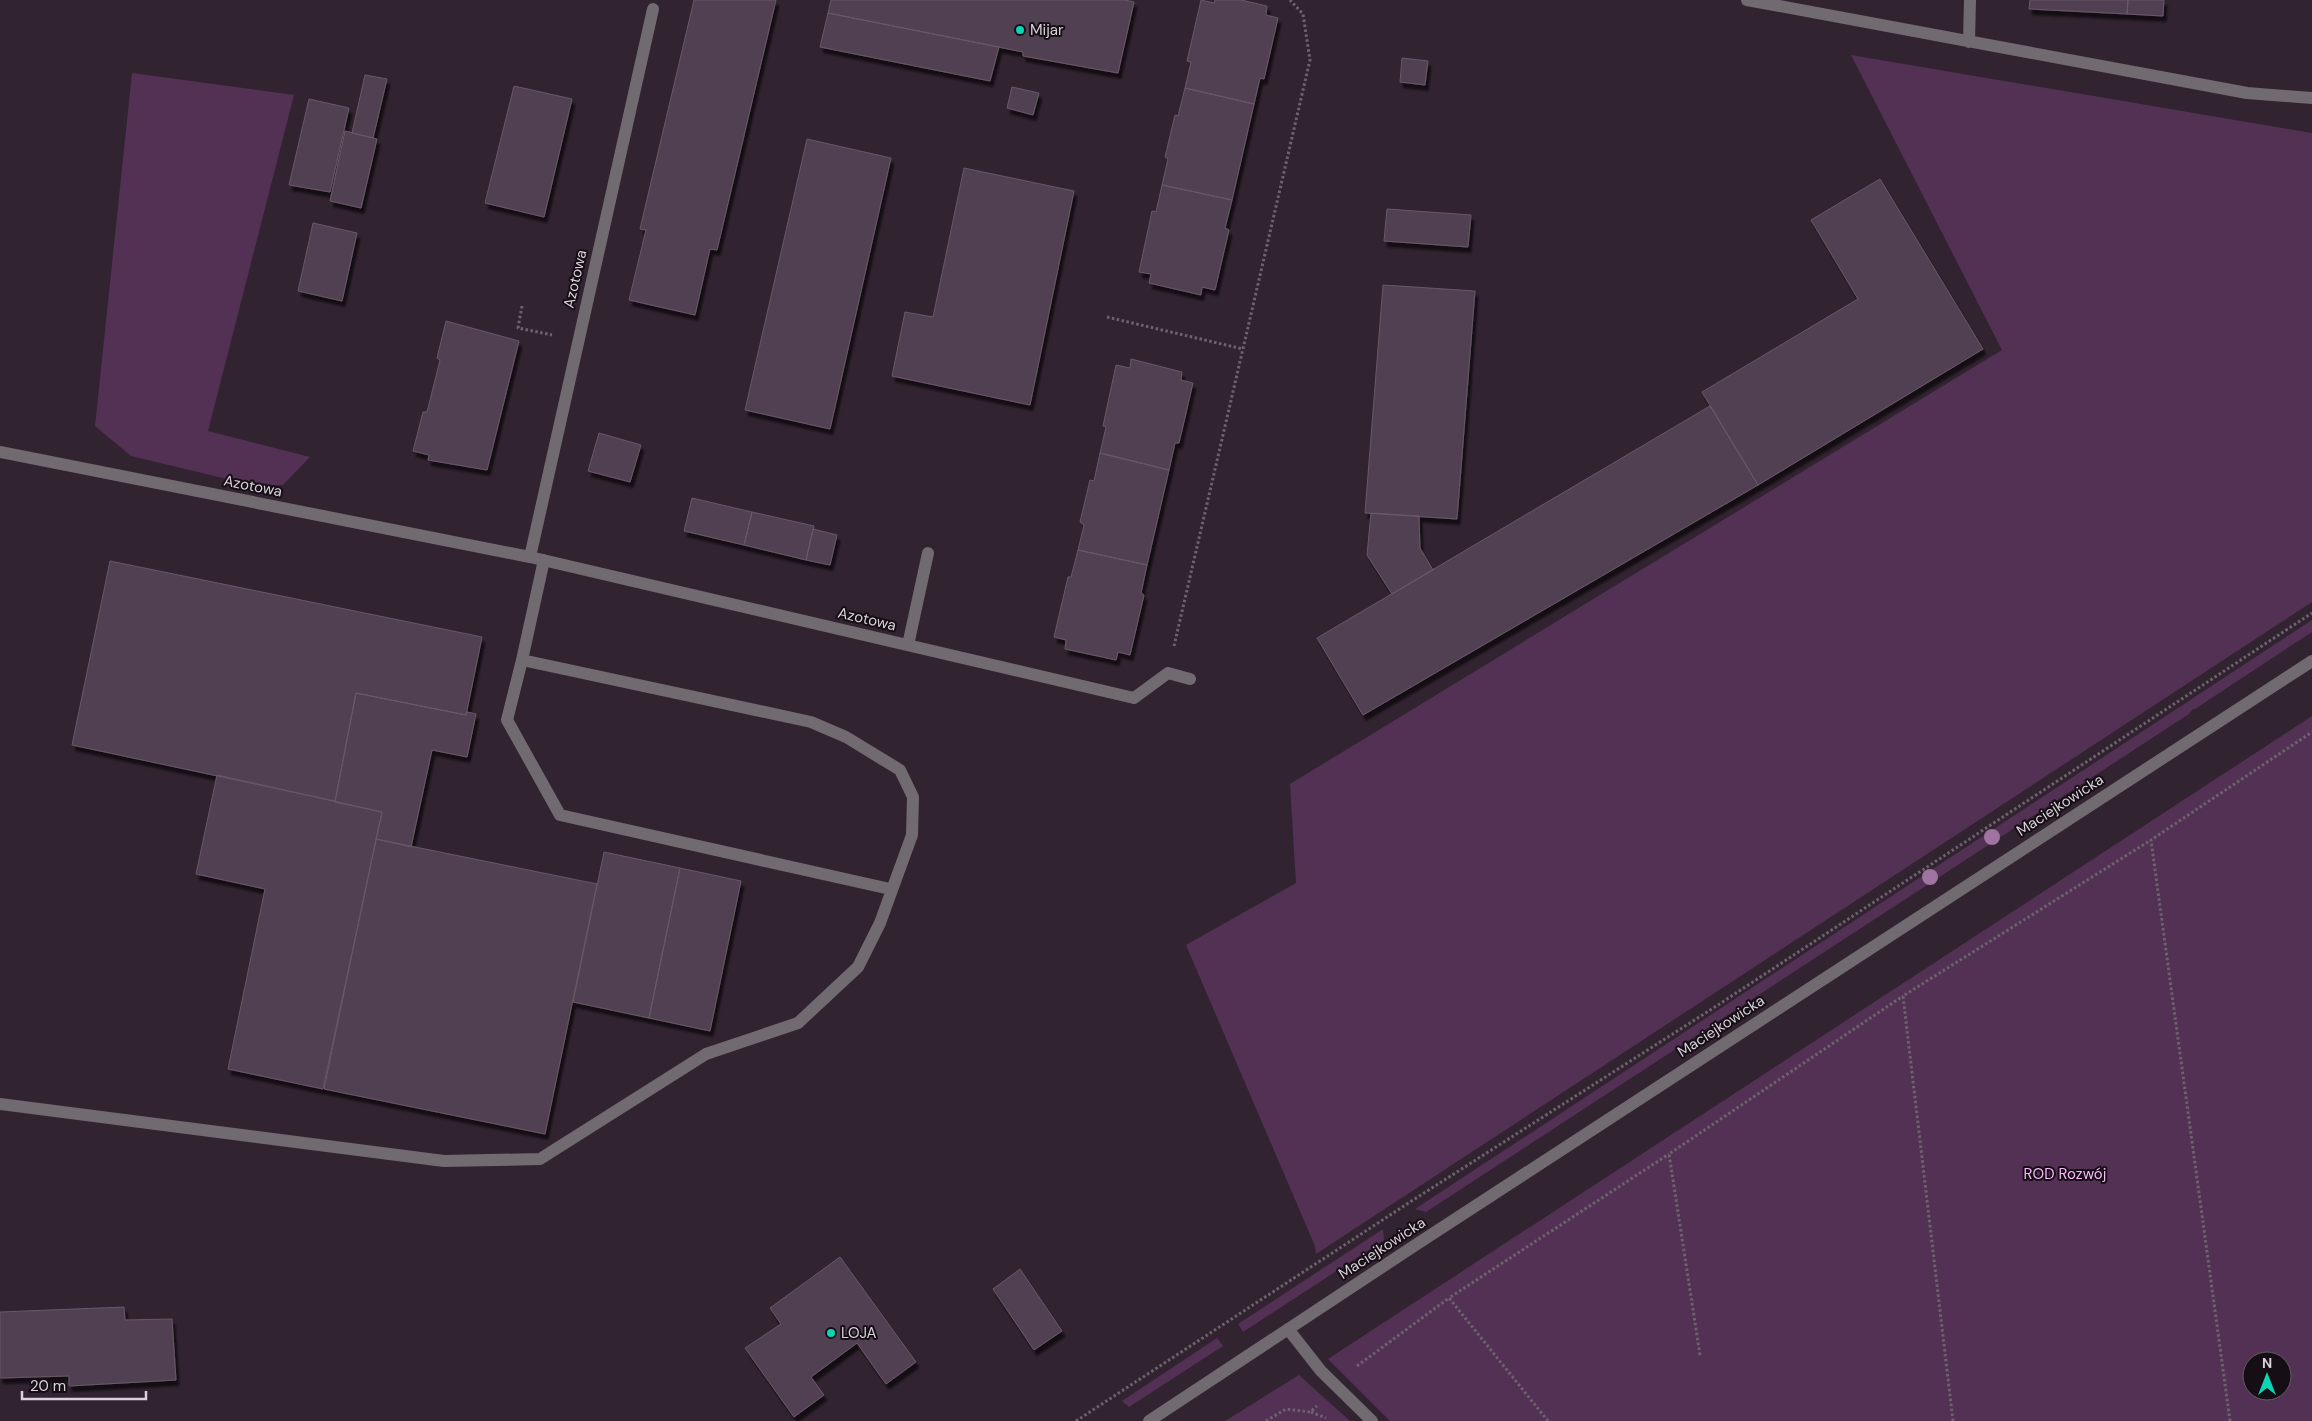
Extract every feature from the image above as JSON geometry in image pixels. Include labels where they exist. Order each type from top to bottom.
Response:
[{"type":"street","points":[[1747,0],[2247,93],[2312,98]]},
{"type":"street","points":[[1969,42],[1970,0]]},
{"type":"street","name":"Azotowa","points":[[530,557],[653,8]]},
{"type":"street","name":"Azotowa","points":[[0,452],[544,560],[1134,698],[1168,673]]},
{"type":"street","points":[[908,645],[928,554]]},
{"type":"street","points":[[544,560],[507,720],[560,815],[890,889]]},
{"type":"street","points":[[0,1104],[444,1161],[540,1159],[706,1054],[798,1023],[858,967],[880,923],[890,889],[912,835],[913,797],[900,770],[846,737],[810,722],[522,660]]},
{"type":"street","name":"Maciejkowicka","points":[[1149,1421],[2312,661]]},
{"type":"street","points":[[1168,673],[1190,679]]},
{"type":"street","points":[[1288,1329],[1304,1352],[1372,1421]]},
{"type":"path","points":[[1168,673],[1310,60],[1303,14],[1290,0]]},
{"type":"path","points":[[522,306],[518,328],[578,341]]},
{"type":"path","points":[[1108,317],[1243,349]]},
{"type":"path","points":[[1076,1421],[1402,1207],[1718,1005],[2312,613]]},
{"type":"path","points":[[1310,1412],[1336,1386],[1449,1298],[1669,1154],[1903,996],[2151,840],[2312,732]]},
{"type":"path","points":[[2151,840],[2230,1421]]},
{"type":"path","points":[[1903,996],[1953,1421]]},
{"type":"path","points":[[1669,1154],[1700,1355]]},
{"type":"path","points":[[1449,1298],[1548,1421]]},
{"type":"path","points":[[1266,1421],[1286,1409],[1310,1412],[1331,1421]]},
{"type":"green space","points":[[1851,55],[2312,133],[2312,602],[1316,1254],[1315,1246],[1186,945],[1296,883],[1290,784],[2002,350]]},
{"type":"green space","points":[[132,73],[294,95],[208,431],[310,457],[283,485],[252,485],[131,456],[95,426]]},
{"type":"green space","points":[[2312,620],[2312,632],[2193,709],[2189,714],[1426,1212],[1415,1209]]},
{"type":"green space","name":"ROD Rozwój","points":[[2312,716],[2312,1421],[1390,1421],[1328,1359]]},
{"type":"green space","points":[[1383,1229],[1384,1240],[1243,1332],[1238,1324]]},
{"type":"green space","points":[[1217,1338],[1223,1346],[1129,1407],[1122,1401]]},
{"type":"green space","points":[[1299,1375],[1350,1421],[1225,1421]]},
{"type":"building","points":[[694,0],[776,0],[717,250],[710,249],[695,315],[629,300],[646,230],[640,229]]},
{"type":"building","name":"Mijar","points":[[831,0],[1125,0],[1134,2],[1118,73],[1023,56],[1023,52],[828,13]]},
{"type":"building","points":[[1201,0],[1214,3],[1215,0],[1241,0],[1267,6],[1266,15],[1278,18],[1264,79],[1260,78],[1254,104],[1185,88],[1191,62],[1187,61]]},
{"type":"building","points":[[2030,0],[2128,0],[2127,14],[2029,9]]},
{"type":"building","points":[[2128,0],[2164,0],[2163,16],[2127,14]]},
{"type":"building","points":[[828,13],[999,47],[990,81],[820,47]]},
{"type":"building","points":[[1402,58],[1428,61],[1425,85],[1400,82]]},
{"type":"building","points":[[365,75],[387,79],[373,138],[352,133]]},
{"type":"building","points":[[514,86],[572,99],[544,217],[485,203]]},
{"type":"building","points":[[1012,87],[1039,93],[1033,115],[1007,108]]},
{"type":"building","points":[[1185,88],[1254,104],[1232,200],[1162,185],[1168,159],[1165,157],[1175,115],[1178,116]]},
{"type":"building","points":[[309,99],[349,108],[330,192],[289,185]]},
{"type":"building","points":[[345,131],[377,139],[361,208],[330,201]]},
{"type":"building","points":[[807,139],[891,158],[830,429],[745,410]]},
{"type":"building","points":[[964,168],[1074,191],[1030,405],[892,376],[905,312],[933,317]]},
{"type":"building","points":[[1880,179],[1983,349],[1758,485],[1702,392],[1858,299],[1811,220]]},
{"type":"building","points":[[1162,185],[1232,200],[1225,228],[1229,230],[1215,290],[1202,287],[1201,295],[1149,283],[1151,274],[1139,272],[1152,211],[1156,212]]},
{"type":"building","points":[[1387,209],[1471,215],[1468,247],[1384,241]]},
{"type":"building","points":[[313,223],[357,233],[342,301],[298,291]]},
{"type":"building","points":[[1383,285],[1475,291],[1457,519],[1365,513]]},
{"type":"building","points":[[446,321],[519,341],[487,470],[428,460],[429,455],[413,451],[423,412],[427,412],[440,360],[437,358]]},
{"type":"building","points":[[1131,359],[1182,372],[1181,380],[1193,383],[1179,443],[1175,443],[1169,470],[1100,453],[1106,427],[1103,426],[1116,365],[1130,368]]},
{"type":"building","points":[[1710,406],[1758,485],[1363,715],[1317,638]]},
{"type":"building","points":[[599,433],[641,445],[630,482],[588,471]]},
{"type":"building","points":[[1100,453],[1169,470],[1147,565],[1078,550],[1084,525],[1080,522],[1090,480],[1094,481]]},
{"type":"building","points":[[692,498],[752,512],[744,545],[684,531]]},
{"type":"building","points":[[752,512],[814,526],[806,560],[744,545]]},
{"type":"building","points":[[1371,513],[1419,516],[1420,548],[1433,570],[1392,594],[1367,555]]},
{"type":"building","points":[[813,529],[837,535],[830,565],[806,560]]},
{"type":"building","points":[[1078,550],[1147,565],[1141,593],[1144,595],[1130,655],[1118,652],[1116,660],[1065,649],[1066,640],[1054,637],[1068,577],[1071,577]]},
{"type":"building","points":[[110,561],[482,637],[466,715],[356,693],[335,801],[72,745]]},
{"type":"building","points":[[356,693],[466,715],[467,712],[476,714],[467,757],[432,750],[411,847],[376,839],[382,812],[335,802]]},
{"type":"building","points":[[217,775],[382,812],[323,1089],[228,1069],[265,889],[196,874]]},
{"type":"building","points":[[376,839],[597,884],[545,1134],[324,1089]]},
{"type":"building","points":[[604,852],[680,868],[649,1018],[573,1002]]},
{"type":"building","points":[[680,868],[741,881],[710,1031],[649,1018]]},
{"type":"building","name":"LOJA","points":[[840,1257],[916,1362],[886,1384],[857,1343],[811,1377],[824,1395],[794,1417],[745,1348],[781,1324],[770,1308]]},
{"type":"building","points":[[1020,1269],[1062,1331],[1034,1350],[993,1289]]},
{"type":"building","points":[[124,1307],[125,1320],[172,1319],[176,1380],[69,1386],[69,1376],[0,1378],[0,1312]]},
{"type":"place","name":"Mijar","points":[[1020,30]]},
{"type":"place","name":"LOJA","points":[[831,1333]]}]
